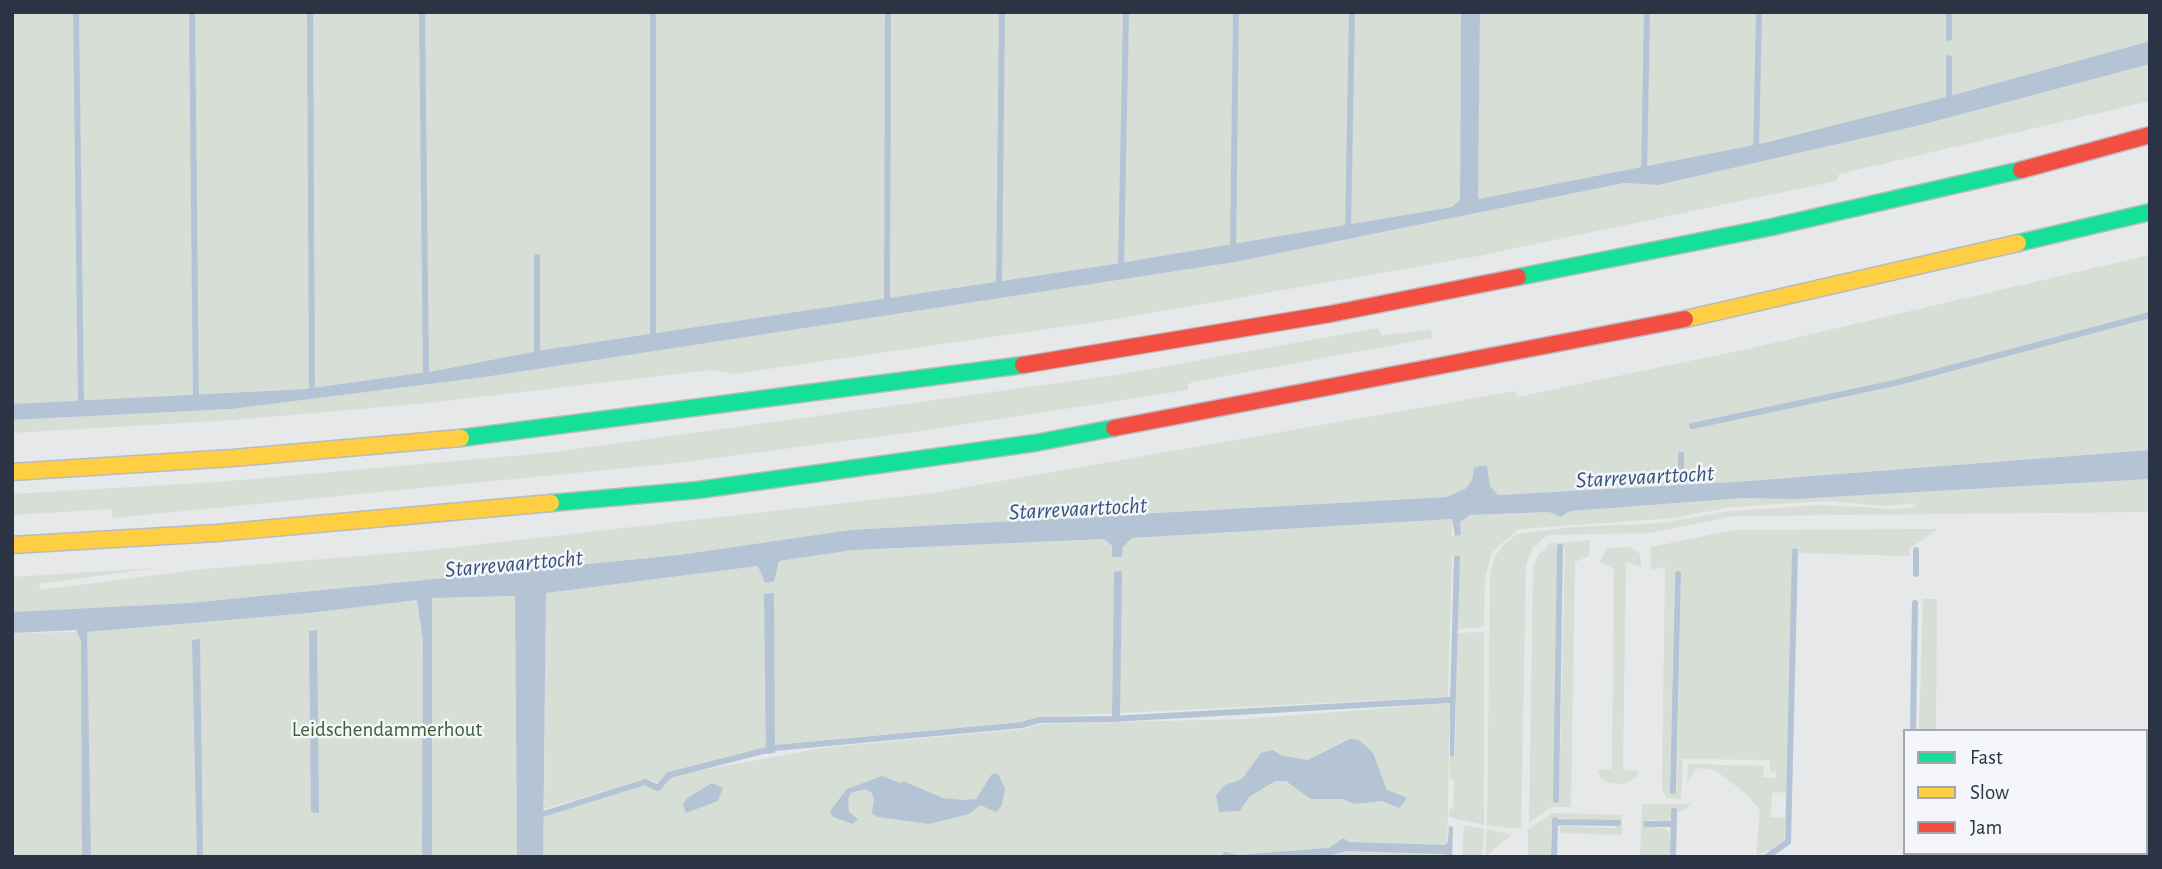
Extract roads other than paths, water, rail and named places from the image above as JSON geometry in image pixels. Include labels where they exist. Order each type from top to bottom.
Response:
[{"type":"highway","points":[[12,472],[233,458],[475,437],[1025,365],[1329,314],[1772,227],[2033,167],[2150,135]]},
{"type":"highway","points":[[12,545],[217,533],[698,490],[1035,443],[1574,343],[1809,293],[2150,212]]},
{"type":"water","points":[[1461,12],[1480,12],[1478,199],[1764,143],[2150,41],[2150,64],[1921,125],[1658,185],[1624,183],[1235,262],[485,377],[231,409],[12,420],[12,404],[305,389],[434,371],[543,350],[1108,265],[1452,207],[1460,200]]},
{"type":"water","points":[[2150,450],[2150,479],[1794,499],[1744,498],[1570,511],[1561,517],[1549,512],[1470,515],[1460,522],[1461,535],[1455,536],[1452,519],[1132,538],[1123,547],[1122,557],[1112,557],[1112,546],[1104,539],[853,550],[779,561],[774,581],[765,583],[758,566],[546,593],[543,857],[517,857],[515,596],[432,598],[432,857],[422,857],[423,641],[417,600],[309,613],[87,632],[91,857],[82,857],[81,641],[76,630],[12,633],[12,612],[189,603],[679,555],[850,530],[1446,497],[1465,489],[1472,480],[1474,468],[1487,465],[1490,486],[1498,495],[1735,482]]},
{"type":"water","points":[[1454,555],[1460,556],[1454,757],[1450,756],[1450,703]]},
{"type":"water","points":[[1122,571],[1120,721],[1112,721],[1114,572]]},
{"type":"water","points":[[774,593],[775,753],[766,754],[764,594]]},
{"type":"water","points":[[317,630],[319,813],[311,812],[309,631]]},
{"type":"water","points":[[200,639],[203,857],[197,857],[192,640]]},
{"type":"water","points":[[1350,739],[1359,740],[1373,753],[1387,790],[1407,798],[1399,808],[1382,801],[1354,804],[1343,799],[1311,799],[1286,781],[1275,781],[1249,797],[1240,811],[1219,812],[1216,795],[1225,785],[1242,779],[1261,753],[1273,750],[1282,756],[1308,760]]},
{"type":"water","points":[[992,774],[998,774],[1005,789],[1002,805],[996,812],[980,805],[969,814],[929,824],[878,817],[872,813],[872,793],[865,789],[851,793],[848,799],[849,812],[858,819],[853,824],[833,817],[830,811],[847,789],[882,776],[900,783],[903,781],[943,798],[964,800],[976,799]]},
{"type":"water","points":[[712,783],[723,788],[718,801],[686,813],[683,805],[686,799]]},
{"type":"water","points":[[1449,826],[1453,827],[1452,857],[1444,854],[1347,851],[1324,857],[1219,857],[1225,852],[1238,855],[1329,848],[1343,838],[1349,842],[1445,845],[1448,841]]},
{"type":"waterway","points":[[76,12],[81,406]]},
{"type":"waterway","points":[[192,12],[196,399]]},
{"type":"waterway","points":[[310,12],[312,394]]},
{"type":"waterway","points":[[422,12],[426,378]]},
{"type":"waterway","points":[[653,12],[653,339]]},
{"type":"waterway","points":[[887,304],[888,12]]},
{"type":"waterway","points":[[999,287],[1002,12]]},
{"type":"waterway","points":[[1121,269],[1126,12]]},
{"type":"waterway","points":[[1233,252],[1236,12]]},
{"type":"waterway","points":[[1348,231],[1352,12]]},
{"type":"waterway","points":[[1644,175],[1647,12]]},
{"type":"waterway","points":[[1756,150],[1759,12]]},
{"type":"waterway","points":[[1949,12],[1949,38]]},
{"type":"waterway","points":[[1949,58],[1949,102]]},
{"type":"waterway","points":[[537,257],[537,359]]},
{"type":"waterway","points":[[1692,426],[1895,383],[2150,315]]},
{"type":"waterway","name":"Starrevaarttocht","points":[[1681,455],[1681,492]]},
{"type":"waterway","points":[[1556,800],[1560,547]]},
{"type":"waterway","points":[[1916,550],[1916,574]]},
{"type":"waterway","points":[[1766,857],[1788,842],[1795,551]]},
{"type":"waterway","points":[[1673,791],[1678,574]]},
{"type":"waterway","points":[[1913,729],[1915,603]]},
{"type":"waterway","points":[[543,814],[645,782],[658,788],[669,775],[775,748],[1022,725],[1039,720],[1112,719],[1450,700]]},
{"type":"waterway","points":[[1673,857],[1674,811]]},
{"type":"waterway","points":[[1554,857],[1555,820]]},
{"type":"waterway","points":[[1555,822],[1618,823]]},
{"type":"waterway","points":[[1646,824],[1674,824]]},
{"type":"park label","name":"Leidschendammerhout","points":[[387,730]]}]
